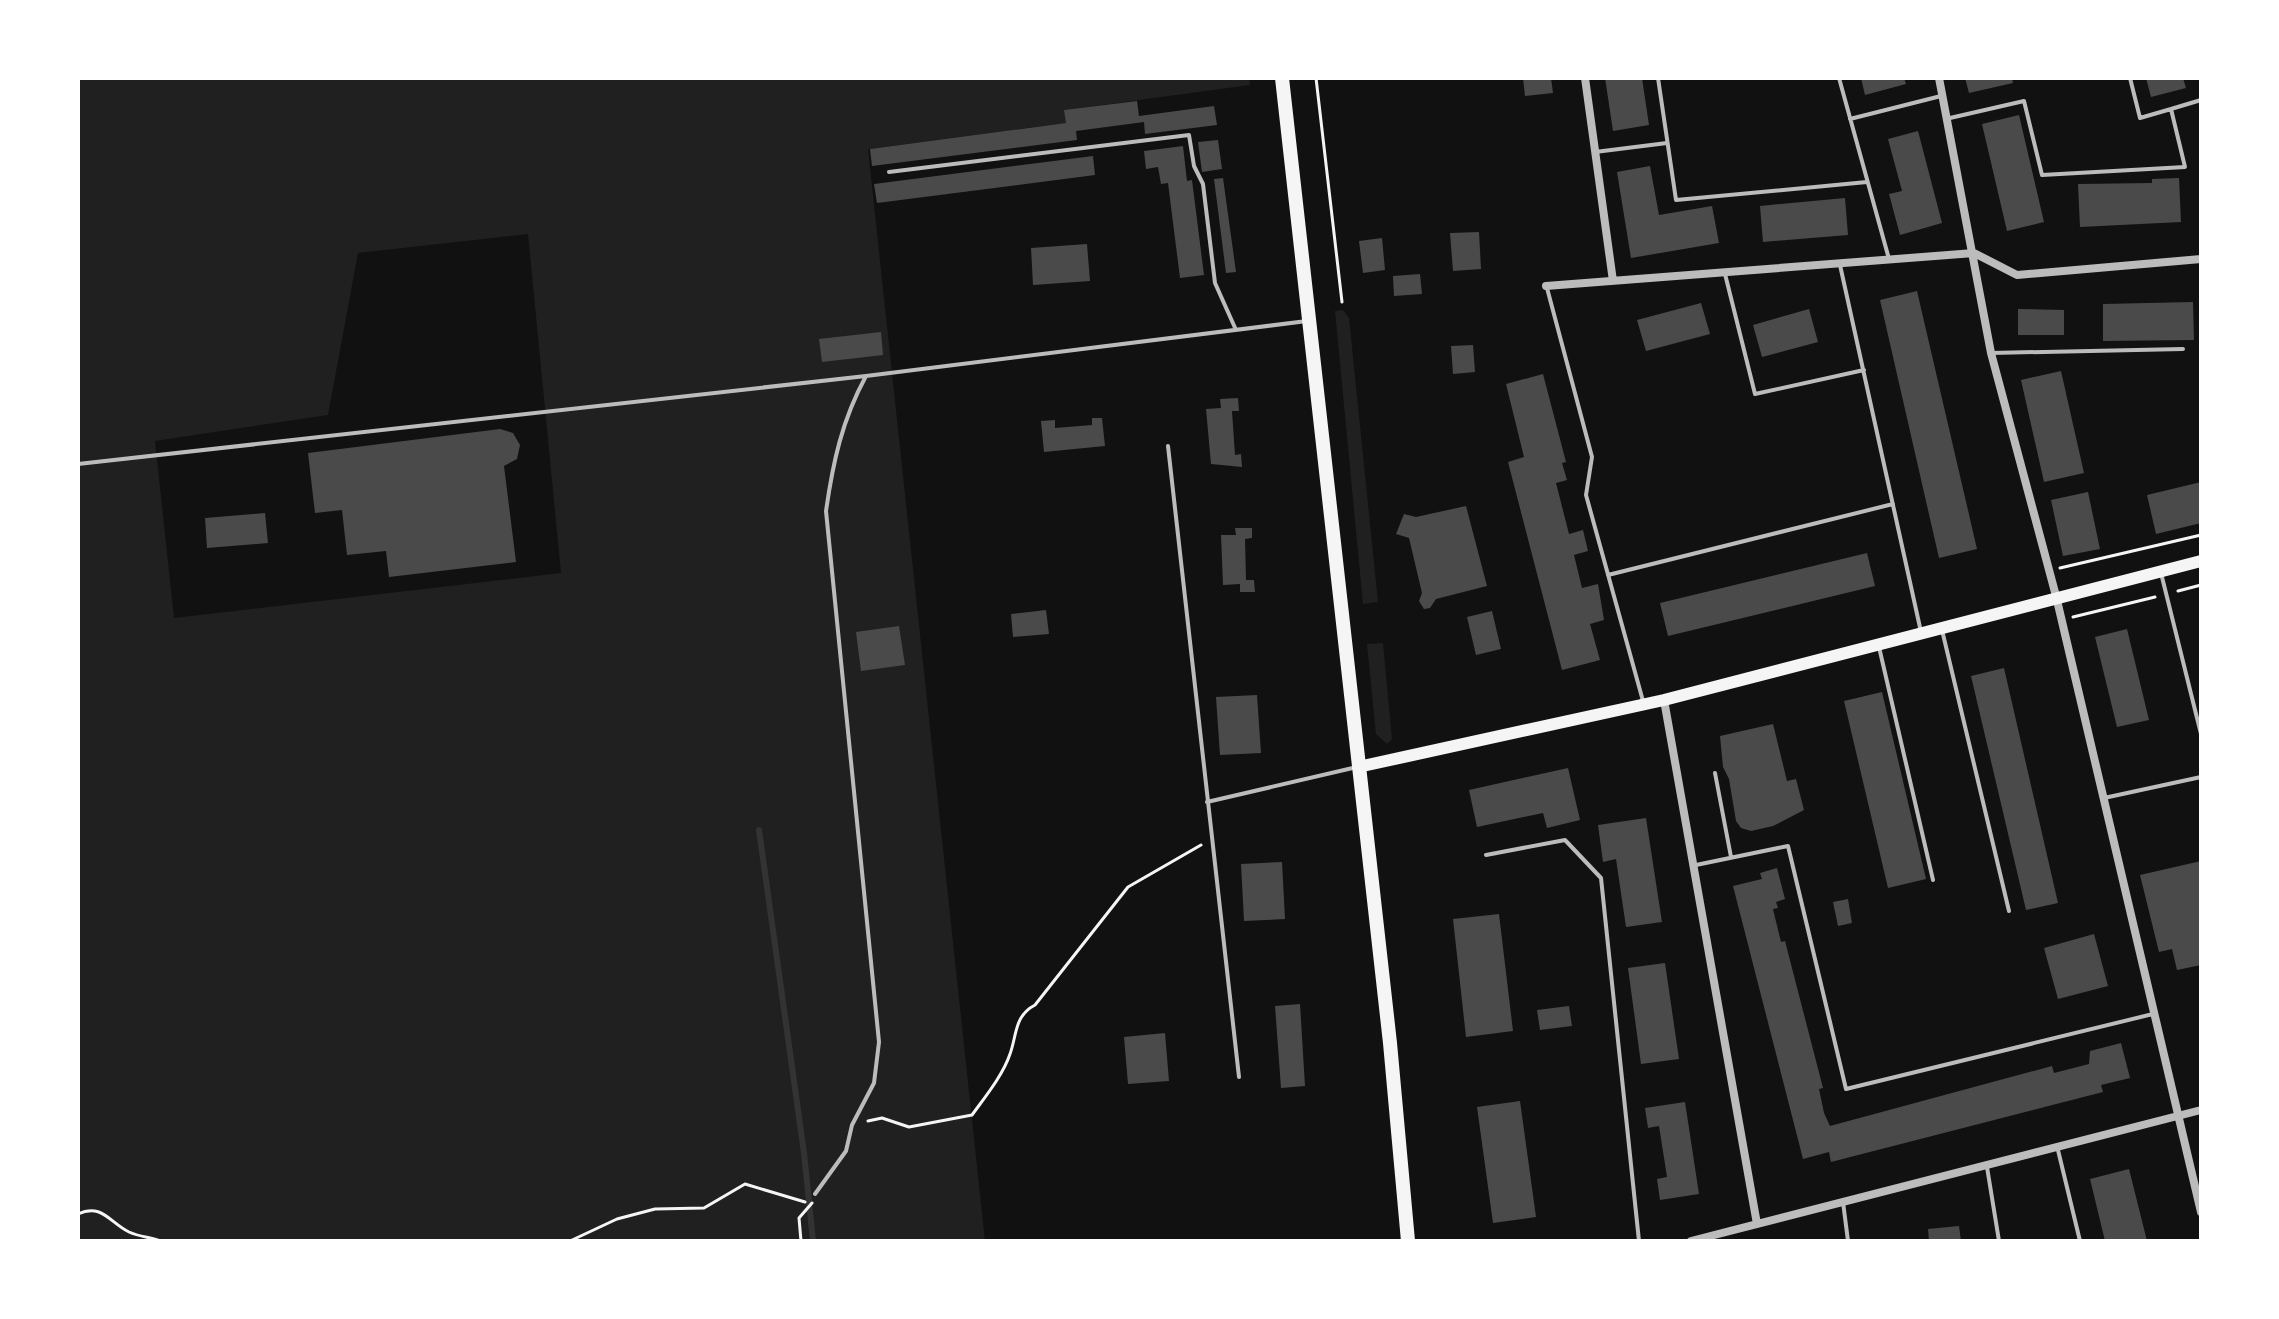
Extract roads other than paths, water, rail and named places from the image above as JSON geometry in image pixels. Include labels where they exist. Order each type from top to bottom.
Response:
[{"type":"highway","points":[[1282,78],[1408,1241]]},
{"type":"main road","points":[[1358,767],[1664,700],[2056,596],[2201,561]]},
{"type":"street","points":[[1585,78],[1613,281]]},
{"type":"street","points":[[1939,78],[1950,118],[1991,353],[2056,596],[2201,1212]]},
{"type":"street","points":[[1546,286],[1974,253],[2017,275],[2201,259]]},
{"type":"street","points":[[1664,700],[1757,1224]]},
{"type":"street","points":[[1691,1241],[2201,1110]]},
{"type":"lane","points":[[1658,78],[1676,200],[1867,182]]},
{"type":"lane","points":[[1839,78],[1889,259]]},
{"type":"lane","points":[[2130,78],[2140,118],[2201,100]]},
{"type":"lane","points":[[1850,119],[1944,96]]},
{"type":"lane","points":[[1950,118],[2024,101],[2042,175],[2185,167],[2171,109]]},
{"type":"lane","points":[[889,172],[1189,135],[1194,166],[1203,184],[1215,283],[1236,330]]},
{"type":"lane","points":[[1595,152],[1667,143]]},
{"type":"lane","points":[[1839,263],[1922,634]]},
{"type":"lane","points":[[1724,272],[1755,394],[1865,370]]},
{"type":"lane","points":[[1546,286],[1592,457],[1586,495],[1644,704]]},
{"type":"lane","points":[[78,464],[866,376],[1309,321]]},
{"type":"lane","points":[[1991,353],[2183,349]]},
{"type":"lane","points":[[815,1194],[846,1151],[852,1125],[874,1083],[879,1042],[826,511],[835,450],[850,405],[866,376]]},
{"type":"lane","points":[[1168,446],[1239,1077]]},
{"type":"lane","points":[[1608,575],[1894,503]]},
{"type":"lane","points":[[2160,571],[2201,734]]},
{"type":"lane","points":[[1942,628],[2009,911]]},
{"type":"lane","points":[[1879,644],[1933,880]]},
{"type":"lane","points":[[1207,802],[1358,767]]},
{"type":"lane","points":[[1715,773],[1731,858]]},
{"type":"lane","points":[[2104,798],[2201,777]]},
{"type":"lane","points":[[1486,855],[1565,840],[1601,878],[1639,1241]]},
{"type":"lane","points":[[1693,866],[1788,846],[1846,1089],[2155,1013]]},
{"type":"lane","points":[[2057,1146],[2080,1241]]},
{"type":"lane","points":[[1987,1165],[1999,1241]]},
{"type":"lane","points":[[1843,1202],[1848,1241]]},
{"type":"waterway","points":[[759,830],[804,1153],[813,1241]]}]
